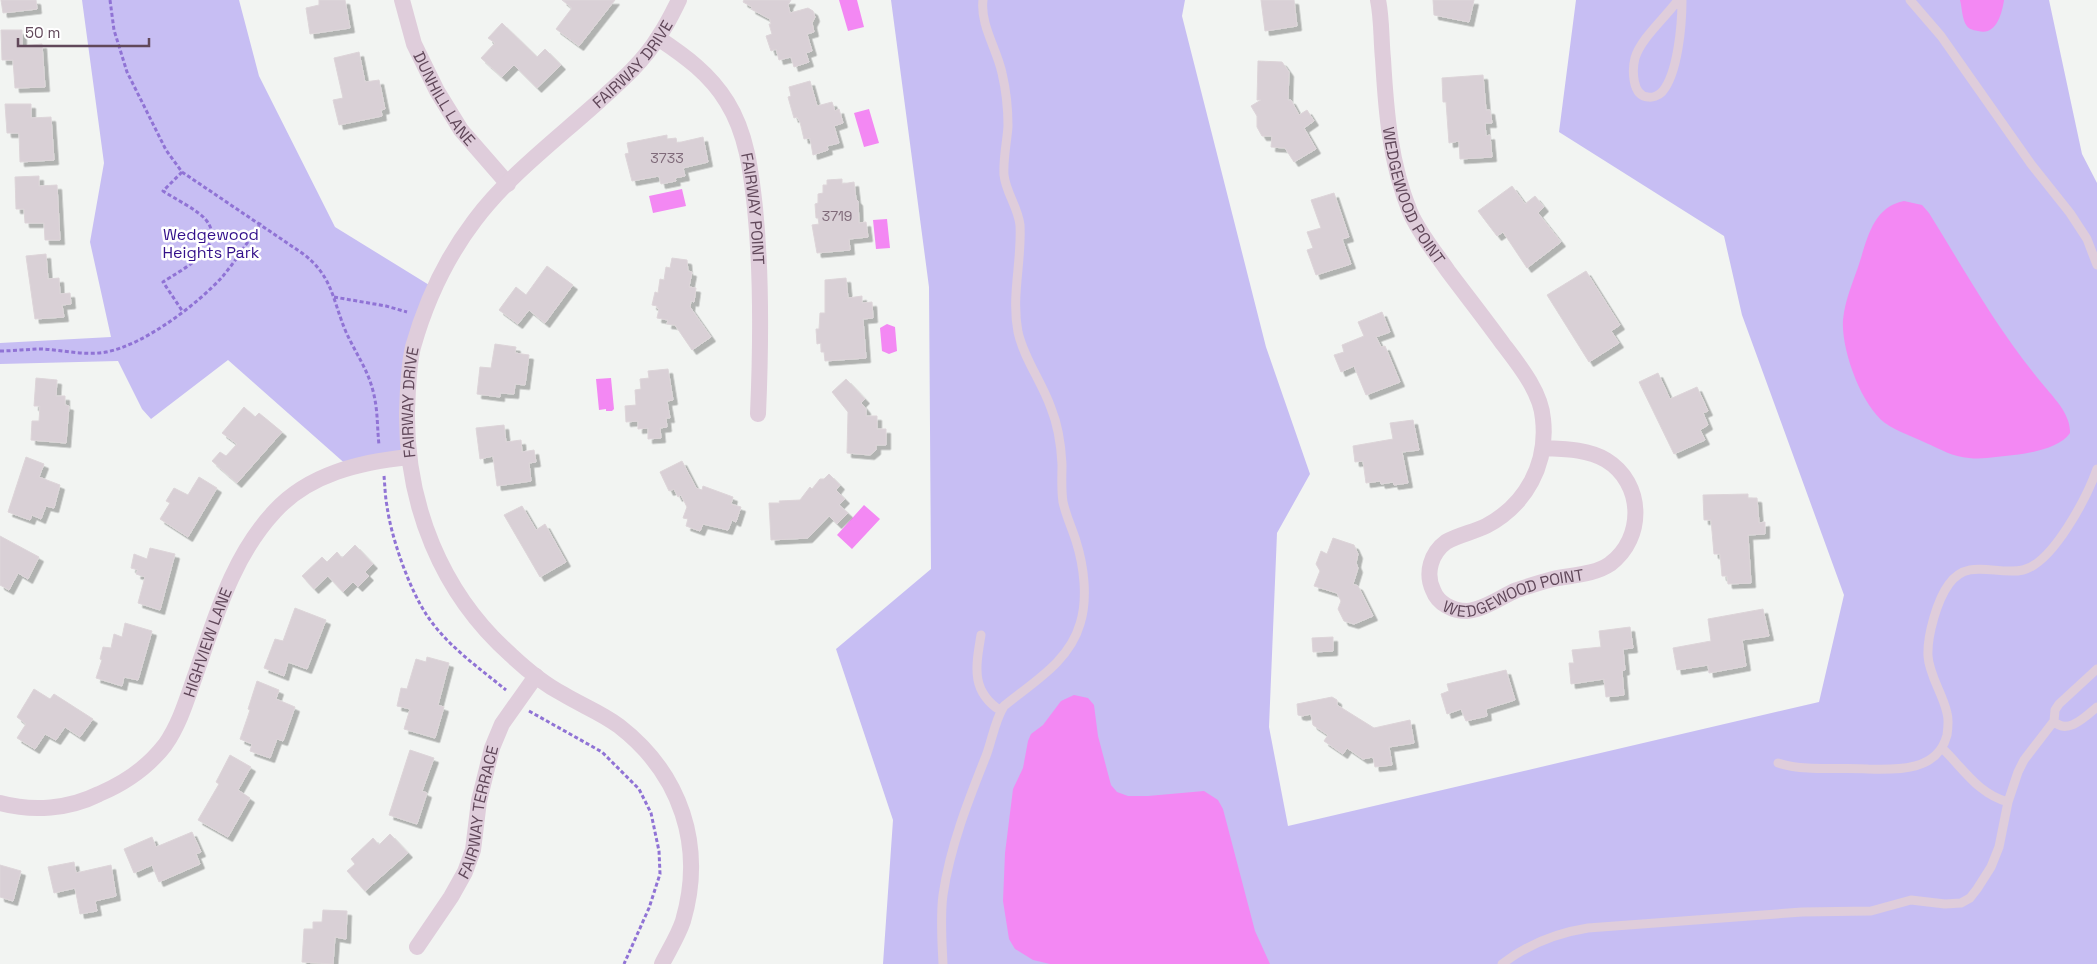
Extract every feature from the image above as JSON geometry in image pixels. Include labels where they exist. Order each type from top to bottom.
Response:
[{"type":"street","name":"DUNHILL LANE","points":[[402,0],[414,44],[437,91],[461,130],[508,184]]},
{"type":"street","name":"FAIRWAY DRIVE","points":[[662,964],[682,924],[689,895],[691,843],[685,818],[675,792],[659,765],[618,725],[559,693],[536,676],[509,654],[486,631],[465,603],[442,567],[426,533],[416,496],[409,458],[408,383],[413,350],[423,316],[437,281],[454,250],[476,218],[508,184],[619,83],[658,38],[679,0]]},
{"type":"street","name":"WEDGEWOOD POINT","points":[[1378,0],[1391,146],[1411,213],[1429,244],[1528,380],[1537,397],[1543,417],[1543,448],[1538,468],[1528,489],[1516,504],[1486,526],[1447,542],[1437,551],[1430,563],[1432,589],[1439,600],[1448,607],[1470,611],[1537,584],[1594,572],[1608,565],[1622,553],[1636,523],[1636,503],[1630,485],[1621,471],[1594,454],[1576,450],[1543,448]]},
{"type":"street","name":"FAIRWAY POINT","points":[[658,38],[686,57],[712,81],[733,112],[745,143],[754,206],[760,282],[758,414]]},
{"type":"street","name":"HIGHVIEW LANE","points":[[0,803],[36,808],[63,806],[90,799],[119,785],[143,768],[165,745],[178,722],[227,584],[241,555],[257,531],[276,509],[299,491],[325,476],[349,466],[382,460],[409,458]]},
{"type":"street","name":"FAIRWAY TERRACE","points":[[417,947],[451,897],[465,872],[473,850],[479,801],[492,748],[502,724],[536,676]]},
{"type":"lane","points":[[943,964],[943,896],[952,853],[969,794],[1004,706],[1053,668],[1074,640],[1081,623],[1084,591],[1078,549],[1063,501],[1059,437],[1051,408],[1025,354],[1015,316],[1020,227],[1017,210],[1005,178],[1004,163],[1008,125],[1007,102],[1002,73],[984,19],[983,0]]},
{"type":"lane","points":[[1678,0],[1666,17],[1645,39],[1635,57],[1636,88],[1644,97],[1650,98],[1662,92],[1672,72],[1679,45],[1682,0]]},
{"type":"lane","points":[[1910,0],[1941,36],[2030,164],[2070,212],[2087,239],[2097,265]]},
{"type":"lane","points":[[1778,763],[1795,768],[1898,769],[1916,767],[1933,759],[1942,748],[1948,729],[1947,714],[1928,656],[1933,626],[1940,601],[1949,584],[1959,573],[1970,569],[1984,568],[2008,571],[2023,570],[2035,565],[2050,551],[2075,515],[2097,469]]},
{"type":"lane","points":[[981,635],[976,666],[978,682],[987,700],[1001,711]]},
{"type":"lane","points":[[1502,964],[1516,953],[1543,940],[1565,932],[1588,928],[1802,912],[1871,911],[1911,900],[1945,904],[1961,903],[1970,898],[1991,867],[1999,846],[2008,802],[2024,760],[2054,721],[2056,710],[2060,704],[2097,669]]},
{"type":"lane","points":[[2054,721],[2062,726],[2073,725],[2097,707]]},
{"type":"lane","points":[[1942,748],[1984,792],[2008,802]]},
{"type":"path","points":[[110,0],[114,30],[127,72],[166,150],[182,172],[261,223],[316,264],[326,277],[346,332],[367,372],[373,392],[379,440]]},
{"type":"path","points":[[182,172],[164,191],[205,219],[210,236],[210,244],[205,252],[163,282],[183,312]]},
{"type":"path","points":[[0,352],[40,349],[89,354],[107,352],[124,347],[183,312],[223,276],[261,223]]},
{"type":"path","points":[[334,297],[386,306],[407,312]]},
{"type":"path","points":[[384,480],[393,532],[410,579],[426,614],[467,659],[504,689]]},
{"type":"path","points":[[531,713],[602,752],[639,789],[651,814],[659,851],[660,874],[649,908],[624,964]]},
{"type":"green space","name":"Wedgewood Heights Park","points":[[82,0],[239,0],[259,76],[335,227],[434,288],[413,350],[409,457],[349,467],[228,360],[151,419],[142,409],[118,361],[0,364],[0,343],[111,337],[90,242],[104,163]]},
{"type":"green space","points":[[891,0],[1185,0],[1182,16],[1266,347],[1310,474],[1277,533],[1269,727],[1288,826],[1819,702],[1844,595],[1742,315],[1724,236],[1559,132],[1576,0],[2049,0],[2082,154],[2097,183],[2097,964],[883,964],[893,820],[836,649],[931,569],[929,287]]},
{"type":"shaded area","points":[[839,0],[857,0],[864,27],[848,31]]},
{"type":"shaded area","points":[[1960,0],[2004,0],[1997,23],[1994,27],[1984,32],[1972,30],[1966,25]]},
{"type":"shaded area","points":[[869,109],[879,143],[864,147],[854,113]]},
{"type":"shaded area","points":[[682,189],[686,206],[653,213],[649,196]]},
{"type":"shaded area","points":[[1904,201],[1922,205],[1929,213],[1995,320],[2024,361],[2064,411],[2070,433],[2059,442],[2045,449],[2021,454],[1980,459],[1958,456],[1890,426],[1876,415],[1868,403],[1854,376],[1845,346],[1843,332],[1844,312],[1866,242],[1874,224],[1886,209]]},
{"type":"shaded area","points":[[887,219],[890,248],[876,249],[873,220]]},
{"type":"shaded area","points":[[887,324],[895,327],[897,351],[889,354],[882,351],[880,328]]},
{"type":"shaded area","points":[[611,378],[614,409],[612,411],[606,411],[606,409],[599,410],[596,379]]},
{"type":"shaded area","points":[[864,505],[880,519],[852,549],[837,535]]},
{"type":"shaded area","points":[[1074,695],[1088,698],[1094,705],[1098,736],[1111,785],[1117,792],[1128,796],[1148,796],[1204,791],[1218,800],[1223,809],[1255,931],[1270,964],[1050,964],[1033,960],[1015,949],[1009,939],[1003,901],[1005,853],[1013,789],[1023,768],[1031,734],[1043,725],[1061,701]]},
{"type":"building","points":[[1,0],[36,0],[37,9],[3,13]]},
{"type":"building","points":[[319,0],[345,0],[350,28],[310,34],[306,8],[319,5]]},
{"type":"building","points":[[562,0],[615,0],[579,46],[556,29],[572,8]]},
{"type":"building","points":[[744,0],[791,0],[788,5],[790,13],[808,8],[813,11],[815,17],[812,23],[814,32],[807,34],[812,51],[806,53],[809,62],[794,67],[791,57],[779,60],[776,49],[771,51],[766,36],[772,34],[769,24],[771,24],[770,19],[751,9],[752,7],[743,2]]},
{"type":"building","points":[[1261,0],[1294,0],[1297,26],[1265,31]]},
{"type":"building","points":[[1433,0],[1474,0],[1469,22],[1434,15]]},
{"type":"building","points":[[502,23],[537,57],[545,49],[561,65],[537,88],[514,65],[502,77],[481,58],[495,43],[488,38]]},
{"type":"building","points":[[1,30],[22,30],[22,46],[42,44],[45,87],[15,88],[13,60],[2,60]]},
{"type":"building","points":[[359,52],[365,82],[379,80],[385,109],[381,110],[382,116],[339,125],[333,100],[343,98],[334,58]]},
{"type":"building","points":[[1258,61],[1282,62],[1289,72],[1288,100],[1291,100],[1299,115],[1307,110],[1314,121],[1304,128],[1316,149],[1294,162],[1285,148],[1271,147],[1272,136],[1262,136],[1257,127],[1257,116],[1251,106],[1261,100],[1257,100]]},
{"type":"building","points":[[1483,75],[1486,110],[1490,110],[1492,123],[1485,123],[1486,136],[1490,135],[1492,157],[1460,159],[1459,141],[1449,143],[1446,102],[1443,102],[1442,78]]},
{"type":"building","points":[[810,81],[817,106],[832,102],[835,111],[839,109],[843,123],[834,126],[839,143],[827,146],[828,150],[813,155],[810,138],[804,139],[800,122],[797,117],[794,118],[788,97],[791,96],[789,87]]},
{"type":"building","points":[[5,104],[31,104],[31,118],[51,117],[54,160],[20,162],[19,133],[7,133]]},
{"type":"building","points":[[667,135],[667,139],[676,138],[677,143],[703,137],[708,162],[683,168],[685,176],[675,178],[676,181],[661,184],[659,176],[632,181],[625,154],[629,153],[627,143]]},
{"type":"building","points":[[39,176],[39,186],[57,185],[60,240],[45,240],[44,223],[25,223],[24,209],[16,209],[15,177]]},
{"type":"building","points":[[842,179],[842,184],[854,182],[856,199],[858,201],[859,223],[866,222],[868,237],[849,239],[850,250],[817,253],[812,225],[819,224],[818,218],[816,218],[815,204],[818,203],[818,194],[823,193],[823,185],[827,185],[827,180]]},
{"type":"building","points":[[1512,186],[1525,204],[1535,196],[1544,207],[1538,213],[1561,242],[1527,268],[1503,232],[1497,236],[1478,211]]},
{"type":"building","points":[[1334,193],[1349,237],[1342,239],[1351,264],[1316,275],[1307,250],[1313,248],[1307,232],[1321,228],[1311,200]]},
{"type":"building","points":[[46,254],[48,279],[59,278],[60,294],[70,293],[71,304],[62,305],[64,317],[35,319],[26,256]]},
{"type":"building","points":[[672,258],[687,260],[688,271],[692,272],[689,287],[696,288],[694,302],[691,301],[690,307],[711,337],[692,350],[675,325],[667,324],[668,320],[657,318],[659,309],[657,306],[652,305],[655,292],[658,293],[660,279],[664,280],[666,267],[670,268]]},
{"type":"building","points":[[547,266],[573,285],[545,323],[529,310],[518,324],[499,310],[516,287],[526,295]]},
{"type":"building","points":[[1586,271],[1620,325],[1611,331],[1619,343],[1589,362],[1547,295]]},
{"type":"building","points":[[846,278],[848,298],[862,296],[862,303],[872,302],[873,318],[863,319],[866,358],[825,361],[824,352],[821,352],[821,343],[817,344],[816,329],[819,329],[820,313],[825,313],[825,280]]},
{"type":"building","points":[[1382,312],[1390,332],[1376,337],[1381,347],[1385,346],[1400,382],[1366,395],[1354,366],[1341,372],[1334,355],[1344,352],[1342,345],[1364,336],[1358,322]]},
{"type":"building","points":[[495,344],[516,347],[515,353],[529,355],[525,385],[515,384],[514,394],[500,393],[500,397],[477,394],[480,367],[491,368]]},
{"type":"building","points":[[668,369],[673,400],[667,401],[670,418],[666,418],[667,427],[660,428],[661,438],[648,439],[648,428],[638,429],[638,421],[626,422],[625,406],[636,405],[635,390],[641,389],[640,379],[649,378],[648,371]]},
{"type":"building","points":[[1658,373],[1670,399],[1697,387],[1708,411],[1703,413],[1708,425],[1700,430],[1705,440],[1674,454],[1639,382]]},
{"type":"building","points":[[36,378],[57,380],[56,396],[65,396],[65,405],[69,406],[66,443],[31,440],[32,421],[39,421],[40,406],[34,406]]},
{"type":"building","points":[[846,379],[865,399],[861,403],[866,409],[866,416],[877,416],[877,429],[886,429],[886,445],[876,445],[876,450],[870,455],[847,453],[848,412],[832,392]]},
{"type":"building","points":[[244,407],[255,417],[259,413],[282,432],[237,483],[212,461],[220,452],[226,456],[237,444],[222,433]]},
{"type":"building","points":[[1413,420],[1419,450],[1402,452],[1408,483],[1394,485],[1393,482],[1381,484],[1380,481],[1366,483],[1363,461],[1355,462],[1353,446],[1393,439],[1390,423]]},
{"type":"building","points":[[504,425],[506,442],[521,440],[522,452],[534,450],[536,462],[529,463],[531,481],[497,486],[493,456],[480,459],[476,428]]},
{"type":"building","points":[[26,457],[44,464],[39,477],[60,485],[54,508],[46,506],[41,519],[32,515],[30,520],[8,512]]},
{"type":"building","points":[[682,461],[696,488],[702,490],[703,486],[733,497],[731,504],[741,507],[736,522],[732,520],[728,530],[703,524],[700,531],[686,526],[688,519],[683,518],[687,507],[681,495],[678,497],[674,489],[669,491],[660,472]]},
{"type":"building","points":[[829,474],[840,485],[836,490],[845,499],[839,505],[848,513],[837,524],[829,516],[808,538],[771,540],[769,503],[800,500],[810,487],[812,489],[820,479],[824,479]]},
{"type":"building","points":[[199,477],[217,488],[188,537],[160,519],[170,503],[166,501],[174,488],[188,495]]},
{"type":"building","points":[[1748,494],[1748,498],[1757,498],[1759,523],[1765,522],[1765,534],[1748,535],[1751,583],[1728,584],[1727,576],[1722,576],[1720,554],[1714,554],[1711,520],[1704,520],[1703,495]]},
{"type":"building","points":[[522,506],[536,530],[545,524],[566,562],[540,577],[504,515]]},
{"type":"building","points":[[0,536],[39,557],[28,579],[18,573],[9,590],[0,585]]},
{"type":"building","points":[[1333,538],[1354,545],[1358,554],[1356,563],[1358,568],[1353,584],[1358,586],[1373,616],[1354,624],[1344,621],[1338,609],[1341,601],[1337,593],[1314,586],[1320,571],[1316,564],[1321,551],[1327,554]]},
{"type":"building","points":[[355,545],[373,564],[365,572],[369,576],[358,587],[353,582],[343,592],[328,576],[314,589],[302,576],[322,557],[327,562],[337,552],[342,558]]},
{"type":"building","points":[[150,548],[175,554],[160,610],[138,603],[145,577],[136,574],[138,570],[131,568],[134,554],[147,559]]},
{"type":"building","points":[[295,608],[326,620],[307,669],[288,662],[284,676],[264,668],[275,639],[283,641]]},
{"type":"building","points":[[1763,609],[1769,636],[1742,640],[1746,666],[1709,673],[1708,665],[1677,670],[1673,648],[1711,641],[1708,619]]},
{"type":"building","points":[[125,623],[152,631],[138,680],[124,677],[122,686],[96,678],[102,660],[100,659],[103,647],[111,648],[114,634],[122,637]]},
{"type":"building","points":[[1630,627],[1633,648],[1623,649],[1625,670],[1622,671],[1624,695],[1606,697],[1604,679],[1571,684],[1569,663],[1574,663],[1572,650],[1601,647],[1599,631]]},
{"type":"building","points":[[1333,637],[1333,651],[1313,652],[1312,638]]},
{"type":"building","points":[[427,657],[449,663],[438,705],[444,707],[435,738],[404,729],[410,709],[397,706],[401,688],[407,689],[416,659],[426,662]]},
{"type":"building","points":[[1506,670],[1515,700],[1486,709],[1487,716],[1466,721],[1461,709],[1447,714],[1441,694],[1449,691],[1447,684]]},
{"type":"building","points":[[257,681],[279,690],[276,699],[295,707],[283,741],[277,739],[270,758],[250,751],[252,744],[240,739]]},
{"type":"building","points":[[34,689],[50,699],[54,694],[93,719],[80,737],[65,727],[56,740],[45,734],[35,749],[17,738],[26,724],[17,717]]},
{"type":"building","points":[[1332,697],[1337,700],[1337,705],[1374,728],[1410,720],[1414,743],[1389,747],[1392,765],[1375,767],[1373,757],[1363,759],[1347,748],[1343,754],[1324,741],[1328,735],[1313,725],[1311,714],[1298,715],[1297,704]]},
{"type":"building","points":[[410,750],[434,758],[422,791],[427,793],[417,824],[389,815]]},
{"type":"building","points":[[230,755],[251,767],[238,790],[250,798],[228,837],[198,820],[219,784],[216,782]]},
{"type":"building","points":[[192,832],[201,852],[196,854],[200,864],[159,882],[152,865],[134,873],[124,849],[152,837],[156,847]]},
{"type":"building","points":[[390,834],[408,853],[365,891],[347,871],[355,864],[351,859],[373,838],[379,845]]},
{"type":"building","points":[[74,862],[76,873],[111,865],[116,896],[95,901],[97,911],[80,914],[75,888],[54,893],[48,867]]},
{"type":"building","points":[[0,865],[21,871],[13,901],[0,897]]},
{"type":"building","points":[[323,910],[347,911],[346,939],[335,937],[333,964],[302,962],[304,929],[313,929],[313,922],[322,922]]}]
